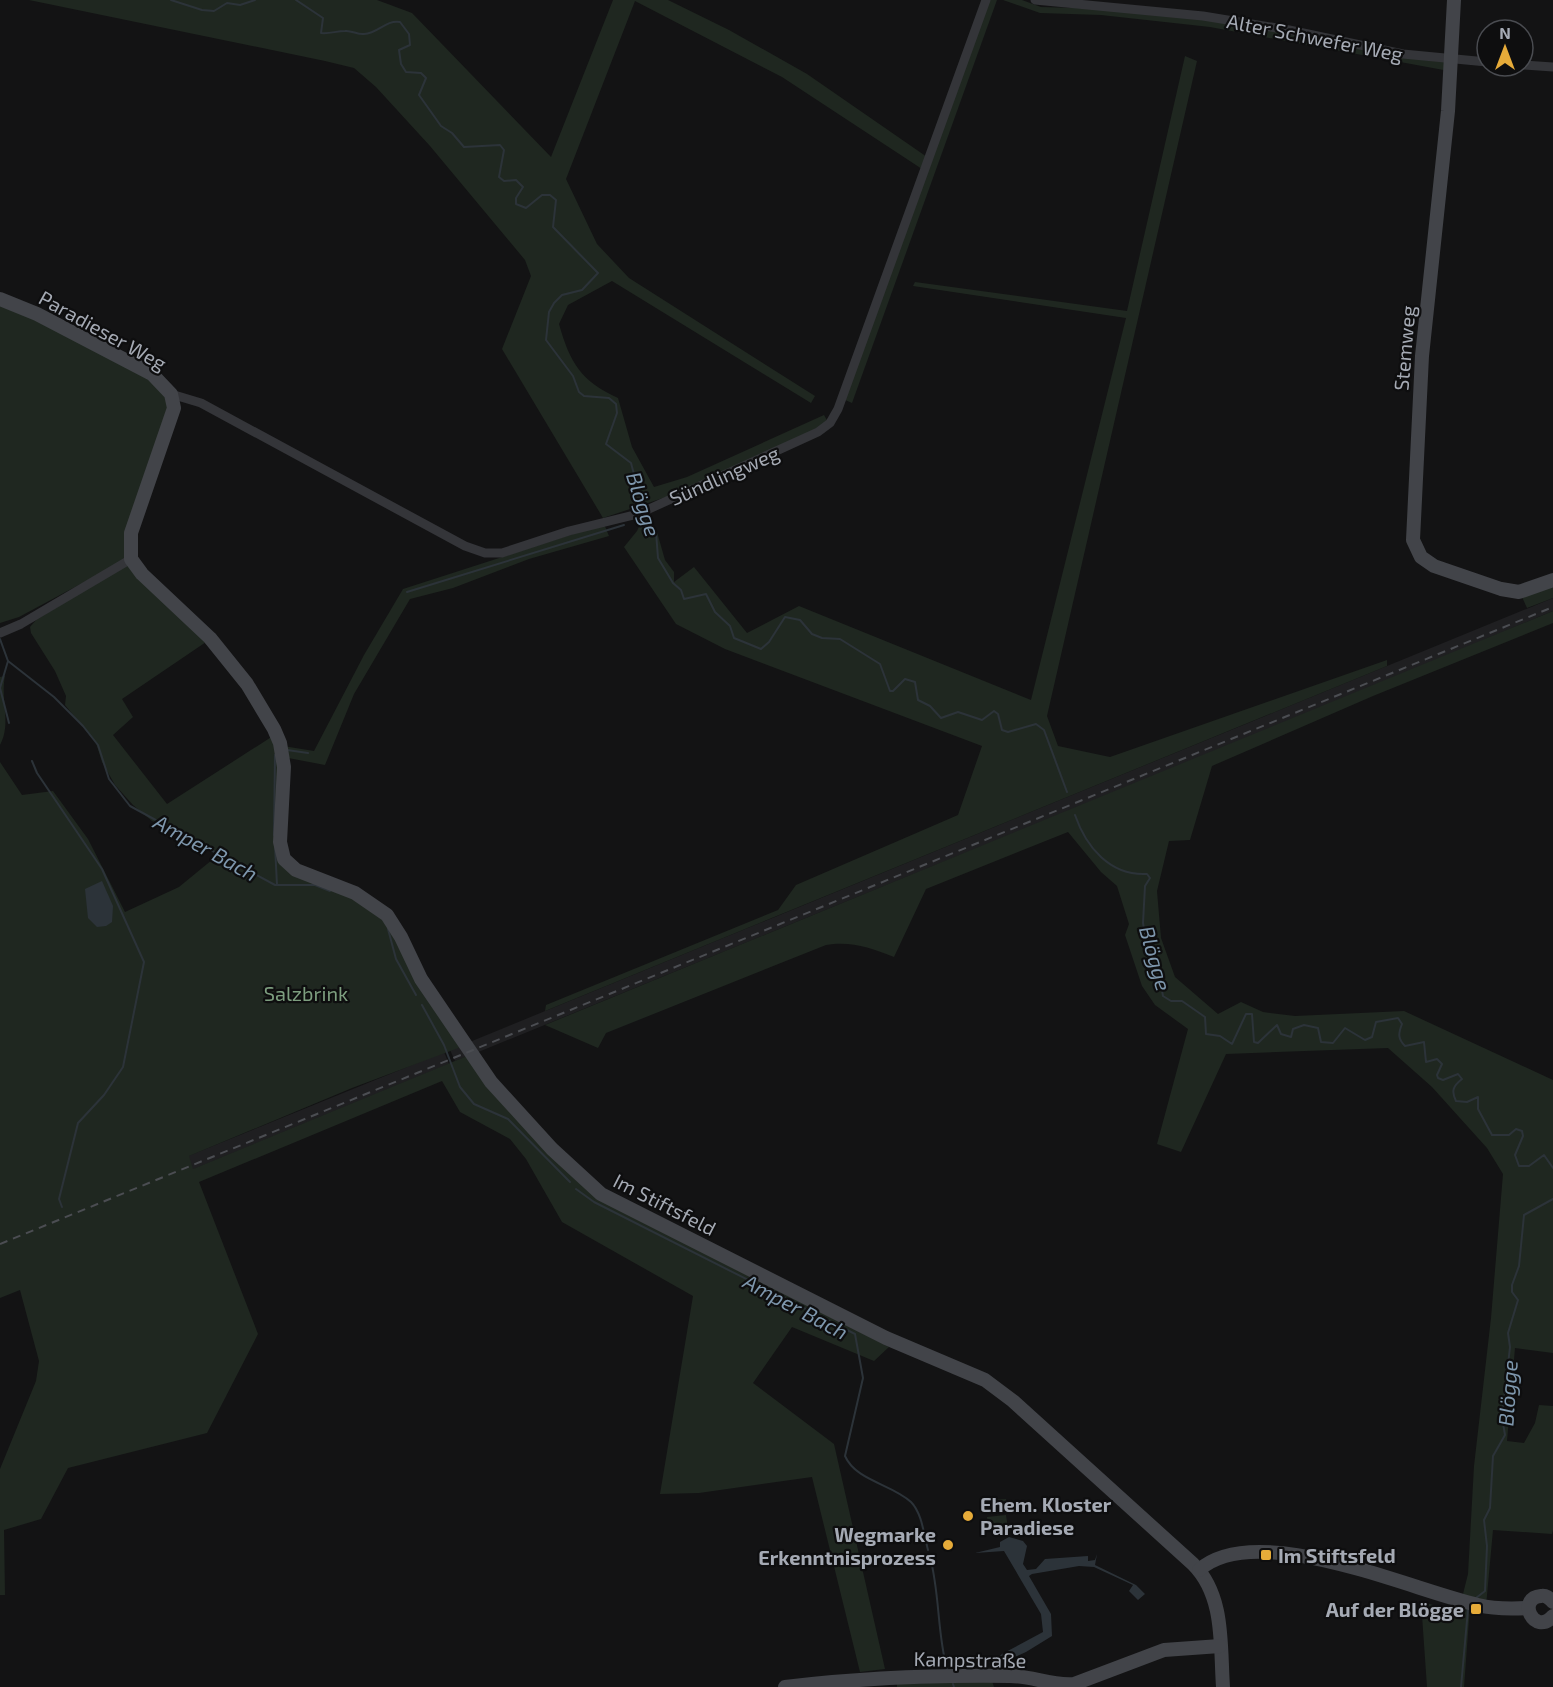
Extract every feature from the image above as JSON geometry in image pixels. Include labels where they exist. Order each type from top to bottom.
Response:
[{"type":"street","name":"Sündlingweg","points":[[171,394],[201,403],[465,546],[485,553],[502,553],[569,531],[638,514],[818,432],[830,423],[838,409],[987,0]]},
{"type":"street","name":"Alter Schwefer Weg","points":[[1035,0],[1203,16],[1289,30],[1403,54],[1475,61]]},
{"type":"street","name":"Stemweg","points":[[1454,0],[1452,60],[1422,356],[1413,540],[1421,557],[1434,566],[1501,589],[1529,590],[1553,580]]},
{"type":"street","points":[[1535,66],[1553,67]]},
{"type":"street","name":"Paradieser Weg","points":[[0,298],[37,314],[152,374],[171,394],[174,408],[131,533],[131,559]]},
{"type":"street","points":[[1,633],[21,624],[131,559]]},
{"type":"street","name":"Im Stiftsfeld","points":[[131,559],[142,574],[210,638],[247,684],[280,743],[284,767],[280,842],[284,859],[296,870],[355,893],[387,915],[401,937],[421,979],[491,1082],[582,1179],[601,1194],[886,1338],[992,1385],[1199,1570]]},
{"type":"street","points":[[1223,1687],[1216,1600],[1209,1583],[1199,1570],[1227,1554],[1264,1551],[1369,1573],[1477,1605],[1528,1608]]},
{"type":"street","points":[[1528,1608],[1535,1597],[1552,1597]]},
{"type":"street","points":[[1528,1608],[1534,1620],[1551,1621]]},
{"type":"street","name":"Kampstraße","points":[[785,1687],[862,1678],[990,1676],[1015,1676],[1057,1685],[1074,1684],[1164,1650],[1220,1646]]},
{"type":"shaded area","points":[[1553,598],[1553,611],[1374,686],[476,1053],[455,1061],[450,1050]]},
{"type":"shaded area","points":[[102,881],[113,906],[112,922],[106,926],[97,927],[88,918],[85,889]]},
{"type":"shaded area","points":[[444,1052],[449,1064],[0,1249],[75,1202]]},
{"type":"shaded area","points":[[1009,1537],[1023,1541],[1027,1546],[1023,1564],[1027,1570],[1036,1569],[1045,1559],[1088,1556],[1088,1561],[1095,1560],[1097,1554],[1095,1565],[1136,1585],[1145,1594],[1138,1600],[1129,1591],[1133,1585],[1094,1567],[1079,1566],[1032,1574],[1029,1576],[1051,1614],[1052,1636],[1026,1652],[994,1666],[991,1664],[1002,1654],[1043,1632],[1041,1614],[1004,1551],[975,1553],[1000,1547],[1000,1542]]},
{"type":"green space","points":[[29,0],[377,0],[412,13],[551,157],[613,0],[668,0],[729,30],[807,74],[927,157],[922,169],[782,77],[635,1],[566,179],[597,244],[629,278],[815,396],[811,403],[612,281],[568,305],[559,324],[568,350],[586,377],[605,392],[618,398],[632,447],[654,487],[687,477],[824,415],[828,422],[818,430],[687,490],[603,518],[502,349],[531,276],[525,260],[430,146],[376,87],[354,68]]},
{"type":"green space","points":[[989,0],[997,0],[852,403],[843,399]]},
{"type":"green space","points":[[1003,0],[1022,0],[1041,7],[1111,9],[1203,19],[1442,60],[1449,67],[1449,71],[1210,27],[1101,15],[1040,13]]},
{"type":"green space","points":[[1185,56],[1197,61],[1047,716],[1058,746],[1110,757],[1387,660],[1387,666],[545,1011],[546,1005],[778,910],[796,885],[958,815],[982,746],[725,649],[676,624],[624,547],[637,531],[646,512],[650,524],[657,532],[665,560],[674,572],[674,582],[694,567],[747,633],[799,606],[1031,700],[1126,318],[913,286],[915,282],[1127,311]]},
{"type":"green space","points":[[0,301],[151,376],[169,396],[172,409],[129,558],[19,617],[0,623]]},
{"type":"green space","points":[[604,524],[609,536],[529,559],[453,588],[410,599],[354,694],[325,765],[283,757],[283,746],[314,751],[364,655],[403,589]]},
{"type":"green space","name":"Salzbrink","points":[[131,562],[209,640],[122,699],[133,717],[113,735],[167,804],[276,734],[283,860],[375,904],[461,1047],[352,1088],[189,1156],[193,1169],[467,1056],[545,1149],[598,1199],[889,1347],[874,1361],[792,1327],[753,1383],[834,1444],[885,1669],[860,1672],[812,1477],[699,1493],[660,1494],[693,1296],[562,1222],[526,1159],[510,1139],[460,1112],[442,1081],[199,1182],[258,1334],[207,1433],[68,1468],[41,1519],[4,1530],[5,1595],[0,1595],[0,1469],[36,1381],[39,1361],[20,1290],[0,1298],[0,762],[22,795],[53,791],[88,839],[125,912],[179,887],[218,855],[152,821],[115,785],[102,762],[96,743],[65,705],[66,696],[55,671],[31,633],[30,627],[36,620]]},
{"type":"green space","points":[[1553,583],[1553,598],[1527,608],[1522,597]]},
{"type":"green space","points":[[1553,611],[1553,623],[1373,696],[1212,766],[1190,840],[1169,841],[1157,891],[1161,938],[1175,977],[1218,1014],[1241,1002],[1263,1012],[1295,1016],[1404,1011],[1553,1080],[1553,1353],[1515,1348],[1507,1441],[1524,1443],[1535,1423],[1539,1405],[1553,1406],[1553,1530],[1552,1534],[1493,1530],[1486,1606],[1462,1598],[1468,1574],[1474,1466],[1491,1318],[1503,1174],[1487,1148],[1432,1087],[1388,1048],[1226,1054],[1181,1152],[1157,1144],[1188,1029],[1155,1005],[1142,986],[1125,935],[1129,924],[1117,886],[1101,872],[1068,832],[926,889],[894,957],[853,945],[826,945],[606,1033],[598,1048],[545,1025]]},
{"type":"green space","points":[[5,676],[6,720],[0,745],[0,677]]},
{"type":"green space","points":[[1006,1499],[1007,1511],[987,1512],[987,1500]]},
{"type":"green space","points":[[1006,1515],[1008,1528],[988,1530],[987,1517]]},
{"type":"green space","points":[[1421,1601],[1454,1612],[1470,1606],[1464,1687],[1427,1687]]},
{"type":"green space","points":[[992,1681],[994,1687],[897,1687],[897,1684]]},
{"type":"waterway","name":"Blögge","points":[[171,0],[202,10],[214,11],[227,3],[240,5],[255,0]]},
{"type":"waterway","name":"Blögge","points":[[296,0],[323,18],[321,33],[347,31],[364,34],[390,23],[400,22],[409,34],[410,45],[399,50],[401,64],[406,72],[421,73],[426,78],[419,95],[441,126],[452,133],[464,147],[500,145],[504,150],[499,177],[504,181],[516,180],[523,187],[516,198],[516,204],[526,208],[542,195],[550,195],[556,200],[553,227],[598,273],[582,290],[562,295],[554,303],[549,312],[546,340],[573,376],[579,392],[584,396],[609,398],[616,404],[617,413],[606,444],[631,463],[643,508]]},
{"type":"waterway","name":"Blögge","points":[[645,513],[656,532],[658,558],[673,583],[681,590],[684,599],[706,594],[715,612],[730,626],[734,638],[761,649],[769,642],[785,617],[800,620],[812,634],[822,638],[840,639],[880,664],[890,691],[893,691],[905,679],[915,682],[918,700],[930,706],[941,718],[958,712],[982,720],[994,711],[998,714],[1002,730],[1008,732],[1036,724],[1044,730],[1067,792]]},
{"type":"waterway","points":[[407,592],[624,525]]},
{"type":"waterway","points":[[0,639],[8,661],[0,688],[9,723]]},
{"type":"waterway","name":"Amper Bach","points":[[8,661],[54,697],[83,726],[98,745],[109,779],[130,806],[275,885],[315,885],[330,891]]},
{"type":"waterway","points":[[287,750],[308,753]]},
{"type":"waterway","points":[[274,835],[275,755]]},
{"type":"waterway","points":[[32,761],[37,773],[102,869],[144,962],[123,1067],[104,1095],[78,1123],[59,1199],[62,1207]]},
{"type":"waterway","name":"Blögge","points":[[1075,815],[1086,838],[1101,857],[1122,870],[1147,874],[1150,878],[1145,886],[1143,923],[1147,947],[1156,959],[1163,996],[1171,1001],[1182,1001],[1205,1017],[1206,1034],[1220,1036],[1232,1044],[1246,1014],[1252,1014],[1254,1042],[1258,1043],[1277,1025],[1281,1034],[1291,1037],[1293,1029],[1304,1025],[1318,1028],[1321,1042],[1333,1043],[1345,1028],[1365,1040],[1372,1037],[1376,1022],[1398,1018],[1402,1024],[1400,1039],[1405,1046],[1424,1042],[1426,1062],[1437,1059],[1442,1064],[1438,1078],[1443,1080],[1458,1074],[1462,1079],[1454,1089],[1456,1101],[1467,1102],[1478,1097],[1478,1109],[1492,1135],[1509,1135],[1516,1129],[1522,1131],[1523,1136],[1515,1155],[1519,1166],[1529,1166],[1544,1155],[1553,1168]]},
{"type":"waterway","points":[[275,846],[277,885]]},
{"type":"waterway","name":"Amper Bach","points":[[388,929],[396,959],[416,995]]},
{"type":"waterway","name":"Amper Bach","points":[[422,1005],[444,1045],[460,1087],[474,1104],[508,1119],[570,1182]]},
{"type":"waterway","name":"Amper Bach","points":[[576,1189],[594,1202],[855,1334],[863,1378],[845,1456],[857,1471],[911,1502],[920,1518],[928,1550]]},
{"type":"waterway","name":"Blögge","points":[[1476,1598],[1485,1591],[1487,1546],[1484,1520],[1490,1508],[1493,1456],[1505,1435],[1502,1417],[1510,1347],[1508,1333],[1518,1300],[1512,1292],[1512,1285],[1519,1266],[1524,1215],[1553,1199]]},
{"type":"waterway","name":"Amper Bach","points":[[930,1557],[947,1669]]},
{"type":"waterway","name":"Blögge","points":[[1461,1687],[1468,1609]]},
{"type":"railway","points":[[0,1244],[1553,607]]},
{"type":"place","name":"Ehem. Kloster Paradiese","points":[[968,1516]]},
{"type":"place","name":"Wegmarke Erkenntnisprozess","points":[[948,1545]]},
{"type":"place","name":"Im Stiftsfeld","points":[[1266,1555]]},
{"type":"place","name":"Auf der Blögge","points":[[1476,1609]]}]
